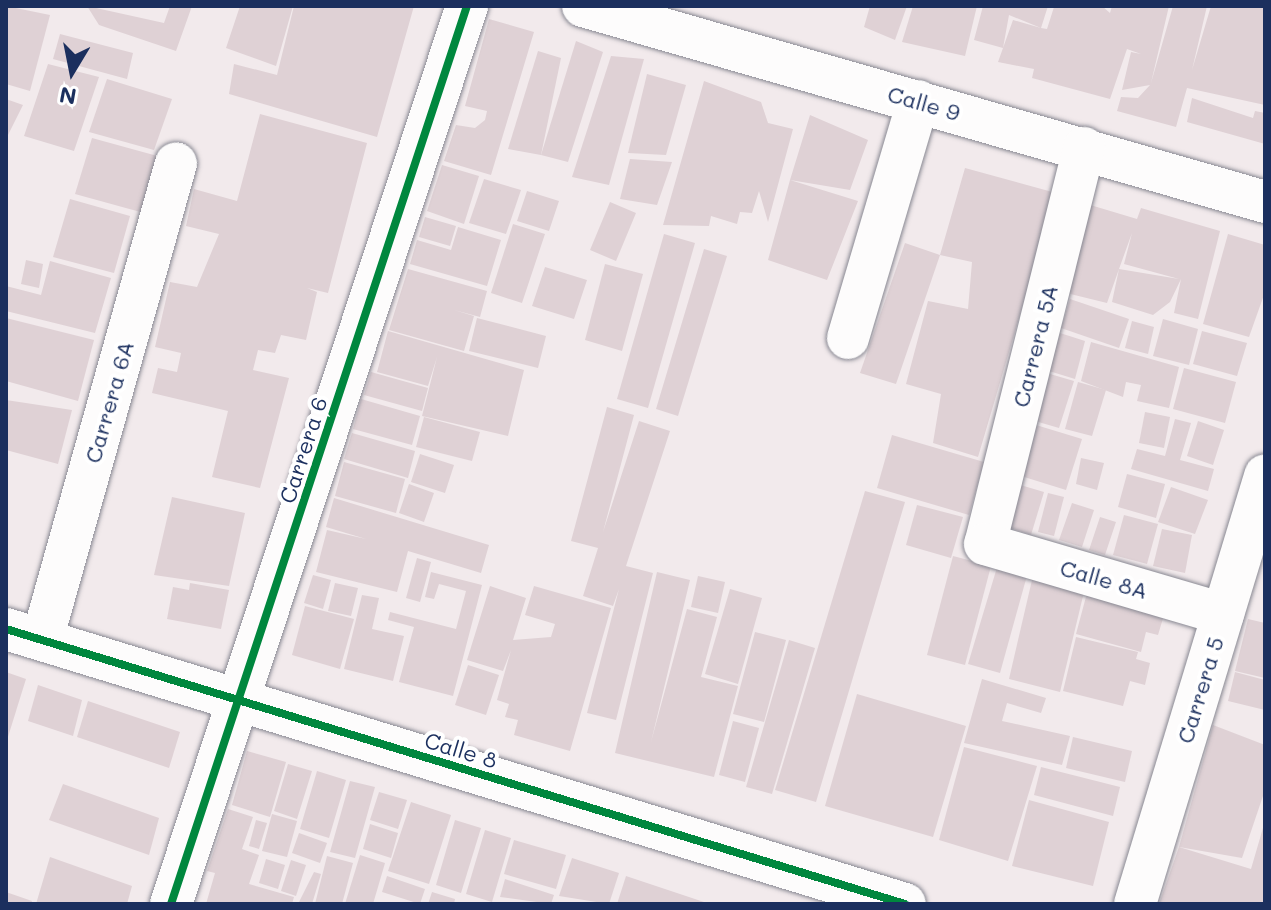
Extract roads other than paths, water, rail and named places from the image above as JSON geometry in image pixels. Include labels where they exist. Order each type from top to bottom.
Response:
[{"type":"street","name":"Carrera 6","points":[[171,904],[241,701],[467,6]]},
{"type":"street","name":"Calle 9","points":[[583,6],[1265,202]]},
{"type":"street","points":[[848,338],[918,101]]},
{"type":"street","name":"Carrera 5A","points":[[985,544],[1084,148]]},
{"type":"street","name":"Carrera 6A","points":[[24,635],[176,164]]},
{"type":"street","name":"Carrera 5","points":[[1135,904],[1263,487]]},
{"type":"street","name":"Calle 8A","points":[[985,544],[1223,614]]},
{"type":"street","name":"Calle 8","points":[[24,635],[905,904]]}]
